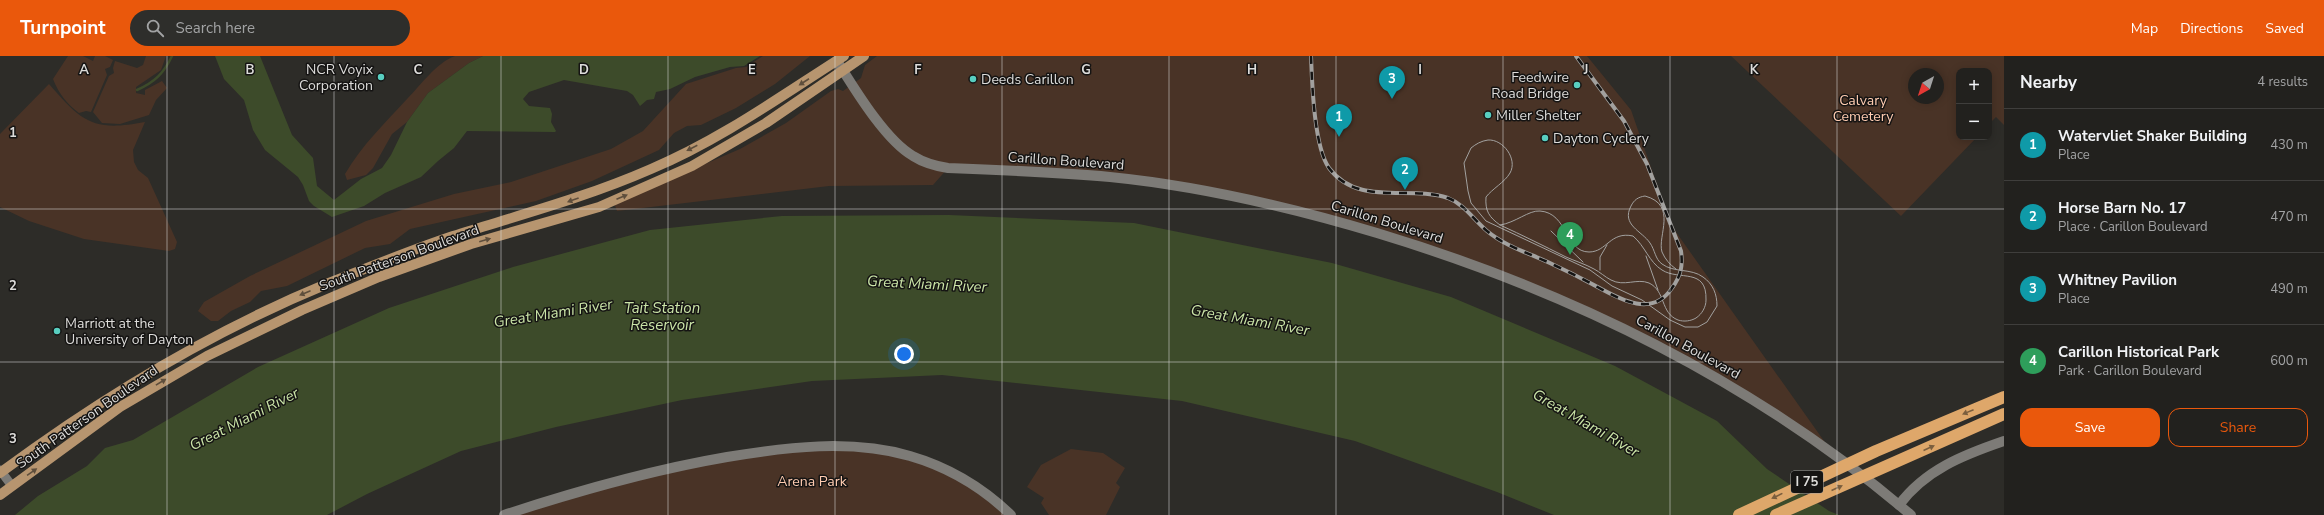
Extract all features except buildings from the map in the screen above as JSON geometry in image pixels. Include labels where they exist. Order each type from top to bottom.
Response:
[{"type":"highway","name":"I 75","points":[[1739,515],[1876,450],[2004,398]]},
{"type":"highway","name":"I 75","points":[[1776,515],[2004,414]]},
{"type":"main road","name":"South Patterson Boulevard","points":[[0,495],[146,391],[207,356],[259,329],[379,277],[428,259],[593,209],[649,186],[723,150],[864,56]]},
{"type":"main road","name":"South Patterson Boulevard","points":[[0,471],[67,425],[158,369],[253,318],[330,283],[410,251],[570,201],[653,168],[738,124],[840,58]]},
{"type":"street","name":"Carillon Boulevard","points":[[840,58],[843,71],[894,141],[913,156],[934,165],[1110,177],[1237,198],[1320,216],[1413,244],[1515,279],[1623,327],[1719,379],[1762,405],[1871,483],[1911,515]]},
{"type":"street","points":[[1899,505],[1921,480],[1931,472],[2004,441]]},
{"type":"street","points":[[504,515],[589,488],[701,462],[778,450],[852,446],[894,452],[922,460],[968,482],[1011,515]]},
{"type":"street","points":[[0,471],[12,486]]},
{"type":"green space","points":[[68,56],[83,56],[93,61],[95,56],[105,56],[113,60],[110,67],[105,69],[107,75],[91,112],[86,111],[79,113],[75,110],[67,102],[55,84],[53,79]]},
{"type":"green space","points":[[146,56],[166,56],[161,70],[136,87],[136,93],[145,95],[145,90],[162,81],[167,88],[156,100],[149,115],[120,124],[102,123],[93,112],[109,76],[114,73],[113,68],[115,61],[137,68],[143,65]]},
{"type":"green space","points":[[455,56],[483,56],[469,63],[428,93],[407,122],[392,134],[373,168],[366,175],[347,180],[345,174],[359,153],[374,135],[435,69],[448,59]]},
{"type":"green space","points":[[763,56],[810,56],[775,84],[736,108],[701,125],[687,126],[674,133],[659,150],[592,181],[536,201],[410,229],[390,244],[365,248],[287,286],[261,291],[250,302],[231,311],[218,321],[211,321],[198,311],[204,302],[250,276],[366,221],[454,194],[511,182],[611,149],[643,131],[686,84],[736,68],[746,67]]},
{"type":"green space","points":[[877,56],[1587,56],[1631,110],[1671,225],[1824,441],[1815,443],[1762,405],[1551,294],[1320,216],[1152,183],[948,168],[933,185],[829,186],[617,211],[614,203],[740,149],[786,123],[831,91],[838,89],[843,91],[861,78],[865,65]]},
{"type":"green space","name":"Calvary Cemetery","points":[[1731,56],[2004,56],[2004,125],[1996,117],[1992,121],[1992,68],[1956,68],[1956,140],[1974,140],[1901,216]]},
{"type":"green space","points":[[49,84],[71,107],[90,121],[113,126],[145,122],[133,150],[134,162],[138,170],[148,178],[177,242],[175,249],[169,251],[84,239],[29,221],[0,207],[0,134]]},
{"type":"green space","name":"Arena Park","points":[[852,446],[943,469],[1011,515],[504,515],[701,462]]},
{"type":"green space","points":[[1071,449],[1103,453],[1125,468],[1116,483],[1120,487],[1106,515],[1049,515],[1041,503],[1044,498],[1027,487],[1041,465]]},
{"type":"water","points":[[215,56],[260,56],[292,135],[313,158],[317,186],[334,200],[361,179],[382,168],[391,155],[407,122],[428,93],[469,63],[483,56],[760,56],[744,66],[730,67],[695,77],[670,89],[656,92],[654,99],[647,100],[640,106],[633,95],[627,91],[564,80],[529,92],[523,99],[529,106],[550,108],[552,114],[551,122],[556,131],[555,132],[467,131],[454,148],[421,177],[385,193],[364,206],[332,217],[314,206],[309,201],[303,185],[298,177],[265,150],[253,130],[244,100],[224,79]]},
{"type":"water","name":"Tait Station Reservoir","points":[[949,215],[1134,223],[1332,263],[1451,297],[1615,366],[1717,421],[1767,469],[1829,511],[1839,515],[1554,515],[1497,492],[1355,441],[1182,401],[942,375],[812,381],[682,400],[556,427],[461,451],[367,494],[327,515],[15,515],[38,496],[87,466],[105,448],[133,440],[258,367],[389,308],[513,267],[650,230],[782,216]]},
{"type":"waterway","points":[[137,90],[154,80],[166,67],[172,56]]},
{"type":"tram line","points":[[1500,225],[1511,222],[1531,212],[1540,211],[1549,213],[1556,218],[1575,246],[1581,250],[1589,252],[1600,249],[1619,236],[1633,236],[1641,244],[1654,263],[1662,270],[1676,275],[1691,277],[1702,283],[1705,290],[1706,303],[1703,310],[1696,318],[1685,321],[1678,320],[1672,317],[1668,312],[1658,291],[1649,283],[1640,281],[1626,283],[1616,282],[1591,267],[1566,257],[1500,225],[1488,213],[1486,197],[1508,176],[1512,168],[1512,162],[1511,156],[1504,146],[1488,140],[1483,141],[1471,148],[1464,163],[1471,203],[1486,221],[1590,270],[1612,286],[1642,300],[1670,320],[1685,327],[1698,327],[1707,322],[1717,306],[1714,290],[1709,283],[1698,274],[1672,269],[1662,264],[1658,260],[1650,243],[1634,227],[1629,218],[1629,213],[1633,202],[1636,199],[1645,196],[1655,200],[1661,206],[1664,213],[1661,245],[1662,252],[1668,262],[1676,269]]},
{"type":"tram line","points":[[1551,231],[1583,262]]},
{"type":"tram line","points":[[1600,270],[1600,257],[1607,245]]},
{"type":"tram line","points":[[1646,256],[1658,290]]},
{"type":"railway","points":[[1311,56],[1315,114],[1320,145],[1329,168],[1341,180],[1354,187],[1369,191],[1385,193],[1417,193],[1448,198],[1464,208],[1487,231],[1502,242],[1546,261],[1612,295],[1633,303],[1654,303],[1664,298],[1677,279],[1682,261],[1681,251],[1647,164],[1624,121],[1576,56]]},
{"type":"place","name":"NCR Voyix Corporation","points":[[381,77]]},
{"type":"place","name":"Deeds Carillon","points":[[973,79]]},
{"type":"place","name":"Feedwire Road Bridge","points":[[1577,85]]},
{"type":"place","name":"Whitney Pavilion","points":[[1392,99]]},
{"type":"place","name":"Miller Shelter","points":[[1488,115]]},
{"type":"place","name":"Watervliet Shaker Building","points":[[1339,137]]},
{"type":"place","name":"Dayton Cyclery","points":[[1545,138]]},
{"type":"place","name":"Horse Barn No. 17","points":[[1405,190]]},
{"type":"place","name":"Carillon Historical Park","points":[[1570,255]]},
{"type":"place","name":"Marriott at the University of Dayton","points":[[57,331]]},
{"type":"water label","name":"Great Miami River","points":[[927,284]]},
{"type":"water label","name":"Great Miami River","points":[[553,313]]},
{"type":"water label","name":"Great Miami River","points":[[1250,320]]},
{"type":"water label","name":"Great Miami River","points":[[244,419]]},
{"type":"water label","name":"Great Miami River","points":[[1586,423]]}]
